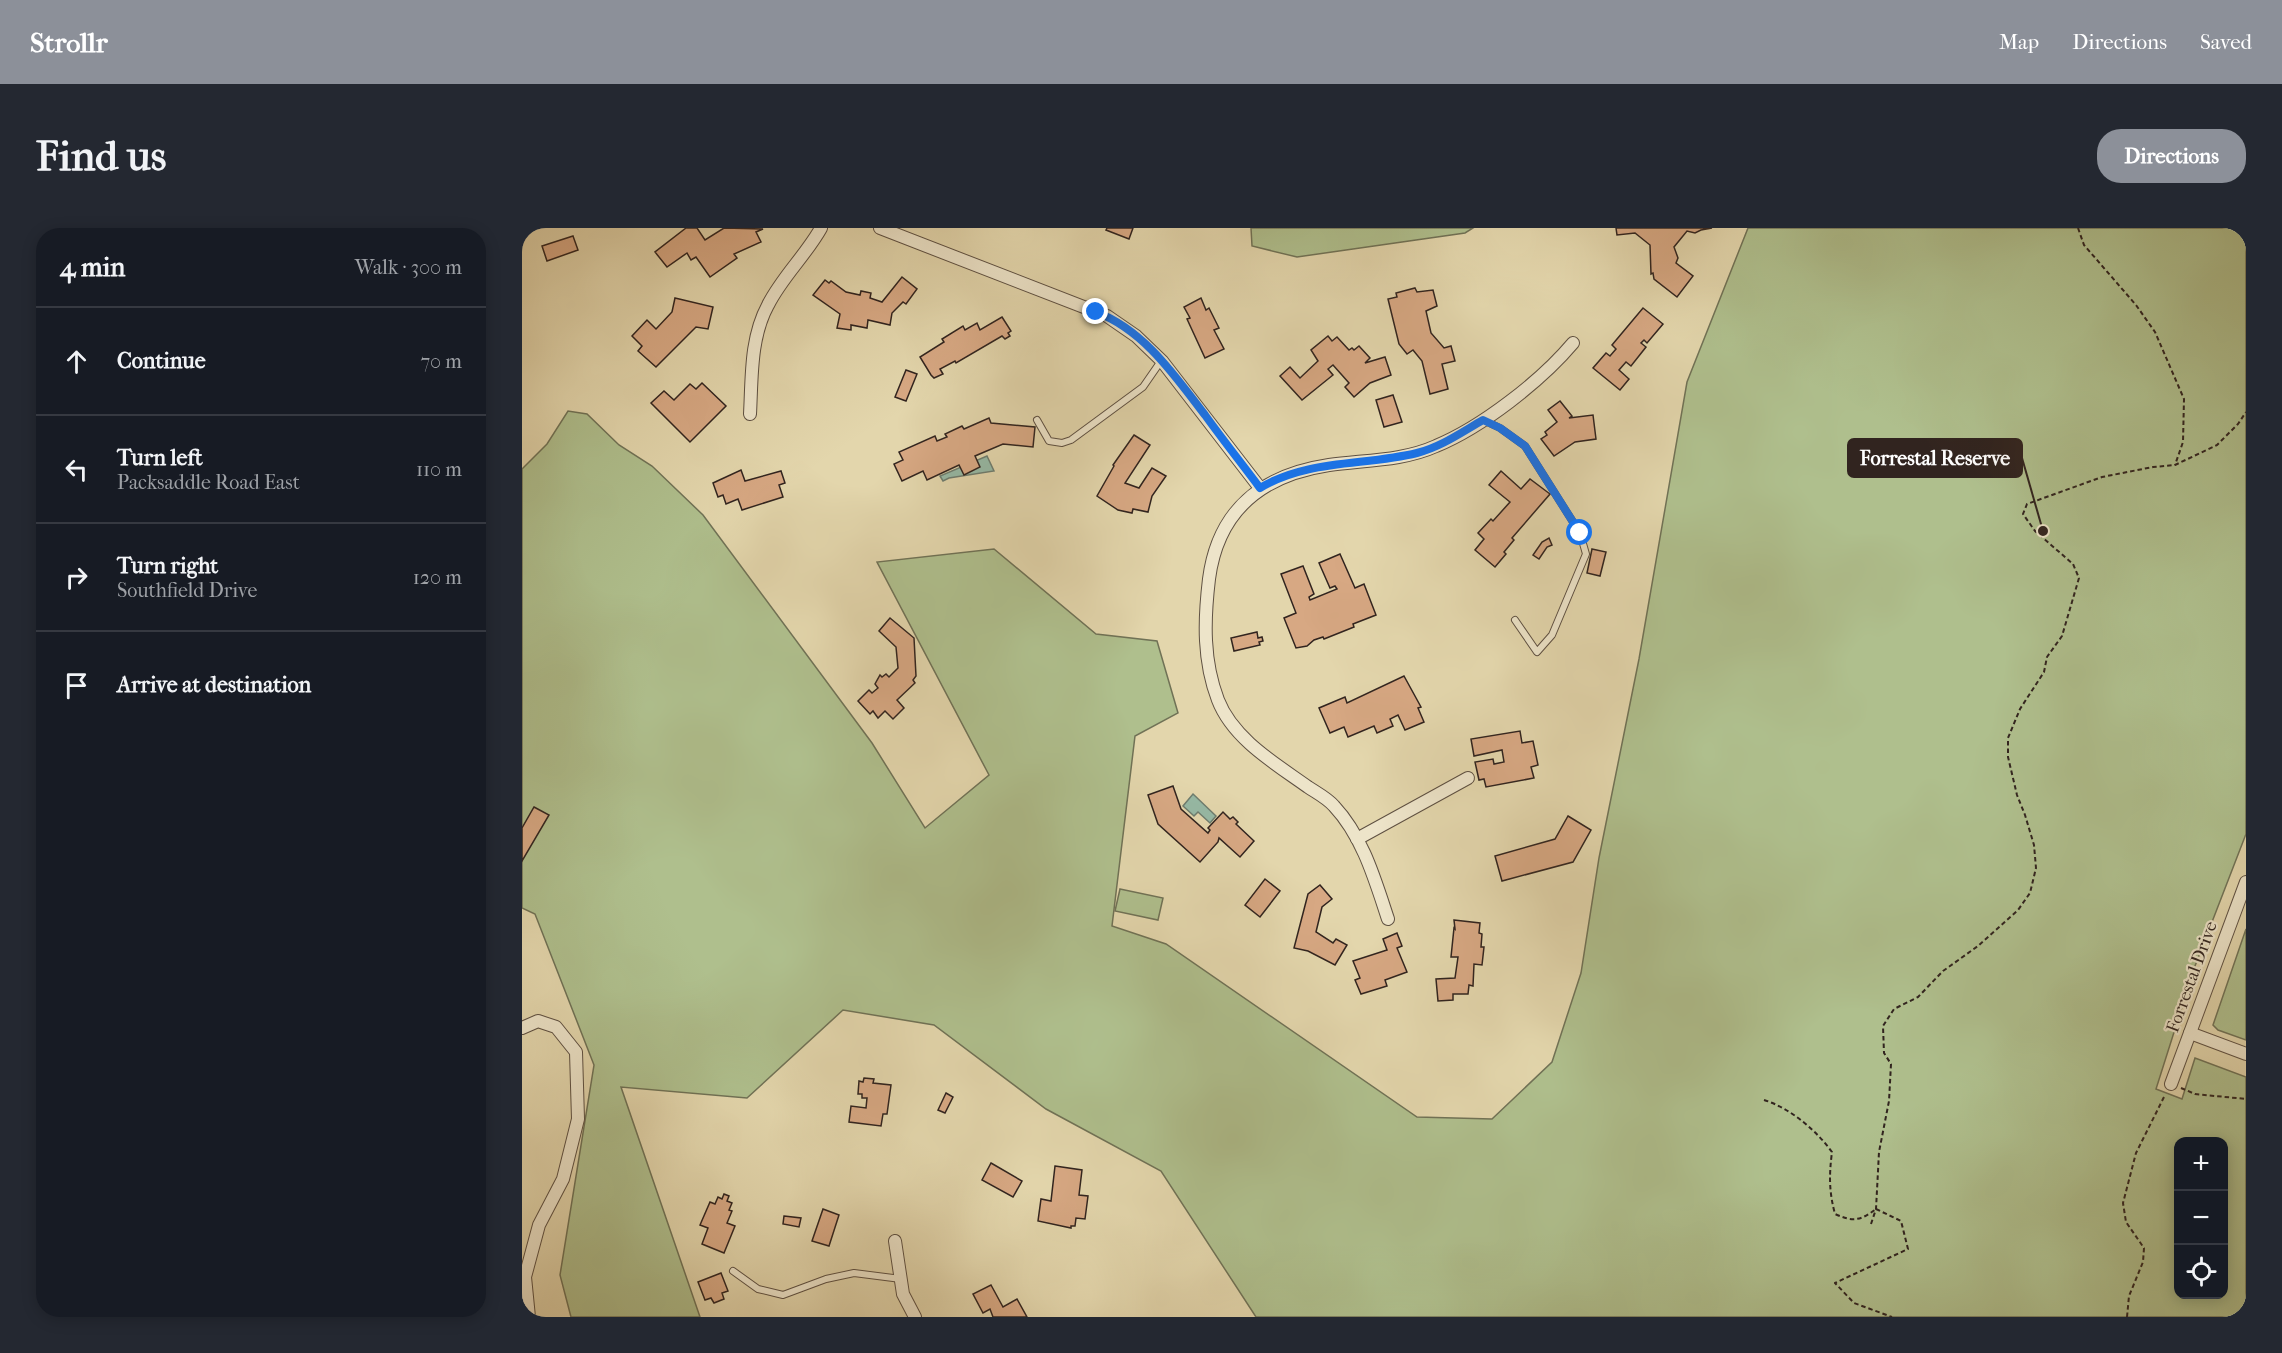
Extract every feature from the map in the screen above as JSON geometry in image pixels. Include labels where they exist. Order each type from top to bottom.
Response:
[{"type":"street","points":[[750,414],[754,345],[759,324],[767,305],[783,280],[821,228]]},
{"type":"street","points":[[880,228],[1107,316],[1136,336],[1162,361],[1260,488]]},
{"type":"street","points":[[1388,919],[1375,879],[1348,822],[1332,804],[1241,735],[1222,709],[1206,660],[1206,619],[1212,560],[1224,528],[1240,506],[1260,488],[1281,477],[1304,470],[1377,461],[1418,453],[1437,446],[1483,420],[1557,362],[1573,343]]},
{"type":"street","points":[[1357,839],[1468,778]]},
{"type":"street","name":"Forrestal Drive","points":[[2171,1084],[2246,882]]},
{"type":"street","points":[[522,1028],[538,1021],[556,1027],[576,1052],[578,1119],[563,1179],[540,1225],[525,1276],[529,1317]]},
{"type":"street","points":[[2190,1033],[2246,1054]]},
{"type":"street","points":[[895,1241],[903,1294],[915,1317]]},
{"type":"lane","points":[[1037,420],[1049,441],[1062,443],[1071,440],[1143,387],[1162,361]]},
{"type":"lane","points":[[1483,420],[1500,428],[1525,446],[1580,533],[1586,554],[1552,635],[1537,652],[1515,620]]},
{"type":"lane","points":[[733,1271],[758,1289],[783,1295],[854,1273],[902,1279]]},
{"type":"path","points":[[2078,228],[2084,245],[2136,305],[2155,332],[2184,399],[2183,442],[2175,465]]},
{"type":"path","points":[[1871,1224],[1876,1209],[1879,1152],[1890,1101],[1891,1064],[1884,1053],[1883,1026],[1894,1009],[1918,997],[1943,970],[1978,946],[2018,910],[2030,893],[2036,868],[2034,845],[2017,795],[2008,757],[2008,738],[2020,709],[2044,672],[2047,657],[2062,636],[2079,578],[2073,564],[2035,531],[2023,513],[2027,504],[2102,477],[2153,466],[2175,465],[2217,446],[2246,412]]},
{"type":"path","points":[[2127,1317],[2129,1296],[2143,1262],[2144,1248],[2127,1222],[2123,1203],[2136,1153],[2171,1084],[2195,1094],[2246,1099]]},
{"type":"path","points":[[1764,1100],[1779,1105],[1822,1138],[1832,1152],[1829,1184],[1835,1214],[1849,1220],[1868,1215],[1876,1209]]},
{"type":"path","points":[[1876,1209],[1900,1221],[1908,1249],[1835,1283],[1854,1303],[1892,1317]]},
{"type":"path","points":[[2238,1317],[2246,1308]]},
{"type":"shaded area","points":[[1251,228],[1473,228],[1465,233],[1297,257],[1252,246]]},
{"type":"shaded area","points":[[1748,228],[2246,228],[2246,834],[2195,966],[2156,1089],[2182,1099],[2195,1058],[2246,1077],[2246,1317],[1256,1317],[1161,1171],[1046,1109],[934,1025],[843,1010],[747,1098],[621,1087],[700,1317],[571,1317],[560,1275],[594,1065],[535,914],[522,908],[522,469],[547,444],[568,411],[587,414],[619,445],[652,466],[703,515],[872,743],[925,828],[989,775],[877,562],[994,549],[1096,634],[1157,641],[1178,713],[1135,736],[1112,926],[1166,944],[1417,1117],[1492,1119],[1552,1062],[1581,973],[1599,858],[1639,659],[1687,382]]},
{"type":"shaded area","points":[[987,456],[994,471],[943,481],[940,476]]},
{"type":"shaded area","points":[[1193,794],[1216,816],[1210,823],[1198,812],[1194,816],[1183,806]]},
{"type":"shaded area","points":[[1120,889],[1163,898],[1158,920],[1115,911]]},
{"type":"shaded area","points":[[2246,929],[2246,1040],[2218,1030],[2213,1025]]},
{"type":"building","points":[[686,228],[697,228],[705,240],[724,228],[763,229],[756,232],[761,242],[734,254],[737,258],[710,277],[696,257],[691,260],[687,253],[667,267],[655,252]]},
{"type":"building","points":[[1107,228],[1133,228],[1129,239],[1106,230]]},
{"type":"building","points":[[1616,228],[1712,228],[1695,233],[1687,231],[1674,247],[1678,258],[1676,263],[1693,276],[1677,297],[1654,279],[1653,273],[1651,274],[1650,245],[1635,233],[1617,235]]},
{"type":"building","points":[[573,236],[578,250],[547,261],[542,246]]},
{"type":"building","points":[[902,277],[917,289],[906,304],[903,302],[892,313],[890,325],[868,320],[867,328],[851,325],[851,330],[837,328],[840,314],[813,295],[825,280],[829,283],[831,281],[846,292],[860,295],[861,291],[871,293],[870,298],[882,302]]},
{"type":"building","points":[[1415,288],[1417,292],[1433,290],[1437,306],[1426,311],[1431,333],[1444,348],[1451,346],[1455,361],[1442,364],[1448,389],[1430,394],[1422,361],[1413,350],[1407,354],[1399,344],[1388,299],[1397,297],[1396,293]]},
{"type":"building","points":[[675,298],[713,307],[708,329],[696,327],[656,367],[638,351],[642,346],[632,336],[647,320],[656,329],[672,312]]},
{"type":"building","points":[[1201,298],[1206,310],[1209,308],[1219,328],[1214,330],[1224,349],[1205,358],[1184,307]]},
{"type":"building","points":[[1643,308],[1663,324],[1647,343],[1644,340],[1641,343],[1646,347],[1631,366],[1626,362],[1619,370],[1629,379],[1620,390],[1593,368],[1606,353],[1610,356],[1616,349],[1612,345]]},
{"type":"building","points":[[1002,317],[1011,331],[1008,333],[1010,336],[1005,339],[1002,336],[956,363],[955,361],[940,369],[943,374],[934,378],[931,375],[920,357],[944,342],[942,339],[963,326],[965,330],[977,323],[980,330]]},
{"type":"building","points":[[1328,336],[1332,341],[1337,337],[1349,350],[1352,348],[1354,350],[1359,346],[1370,358],[1365,363],[1385,357],[1391,375],[1370,383],[1354,397],[1345,387],[1349,383],[1333,365],[1328,369],[1333,375],[1302,400],[1280,376],[1290,367],[1300,378],[1318,361],[1311,350]]},
{"type":"building","points":[[906,370],[917,374],[906,401],[895,397]]},
{"type":"building","points":[[702,383],[726,406],[690,442],[651,403],[664,391],[674,400],[690,384],[696,389]]},
{"type":"building","points":[[1393,395],[1402,422],[1384,427],[1376,400]]},
{"type":"building","points":[[1560,401],[1572,416],[1569,418],[1593,415],[1596,439],[1575,442],[1554,456],[1541,439],[1547,435],[1545,432],[1557,422],[1548,410]]},
{"type":"building","points":[[989,418],[991,423],[1035,427],[1033,447],[1003,444],[975,456],[980,467],[964,475],[959,465],[927,480],[923,471],[902,481],[894,464],[903,460],[899,452],[935,436],[937,441],[947,437],[945,434],[962,426],[964,429]]},
{"type":"building","points":[[1134,435],[1150,445],[1125,483],[1139,488],[1152,468],[1166,476],[1152,496],[1148,512],[1133,509],[1132,513],[1118,510],[1097,496],[1113,465]]},
{"type":"building","points":[[741,470],[745,481],[781,471],[785,483],[779,485],[783,497],[742,510],[738,499],[726,504],[723,495],[718,497],[713,483]]},
{"type":"building","points":[[1501,471],[1521,489],[1530,479],[1550,494],[1512,538],[1514,540],[1504,552],[1506,554],[1495,567],[1475,550],[1484,539],[1478,533],[1491,519],[1493,521],[1510,502],[1489,485]]},
{"type":"building","points":[[1549,538],[1552,545],[1547,547],[1539,559],[1533,555],[1542,542]]},
{"type":"building","points":[[1592,549],[1606,552],[1600,576],[1587,573]]},
{"type":"building","points":[[1340,554],[1355,588],[1364,584],[1376,615],[1353,624],[1354,627],[1324,639],[1323,637],[1314,640],[1307,646],[1296,648],[1284,618],[1296,613],[1281,574],[1303,566],[1314,594],[1309,597],[1310,600],[1337,589],[1335,586],[1330,588],[1319,563]]},
{"type":"building","points":[[890,618],[914,638],[916,676],[913,680],[915,683],[897,700],[904,708],[893,719],[885,711],[878,718],[873,711],[870,714],[858,701],[869,690],[872,693],[878,688],[875,684],[880,675],[882,677],[886,674],[889,677],[898,668],[896,647],[879,631]]},
{"type":"building","points":[[1257,632],[1258,638],[1262,637],[1263,641],[1259,642],[1260,645],[1234,651],[1231,638]]},
{"type":"building","points":[[1404,676],[1421,707],[1418,708],[1424,722],[1405,730],[1398,715],[1390,719],[1393,726],[1377,733],[1374,726],[1348,737],[1344,727],[1330,733],[1319,708],[1345,697],[1347,703]]},
{"type":"building","points":[[1520,731],[1522,743],[1533,741],[1538,765],[1531,767],[1534,778],[1486,787],[1484,779],[1479,780],[1475,762],[1493,759],[1494,764],[1504,762],[1502,750],[1474,756],[1471,739]]},
{"type":"building","points":[[1173,786],[1181,809],[1208,833],[1210,830],[1208,828],[1223,812],[1230,819],[1233,817],[1238,822],[1236,824],[1254,841],[1240,857],[1219,838],[1200,862],[1158,824],[1148,795]]},
{"type":"building","points":[[534,807],[549,815],[522,861],[522,828]]},
{"type":"building","points":[[1568,816],[1591,830],[1573,862],[1502,881],[1495,856],[1555,839]]},
{"type":"building","points":[[1265,879],[1280,891],[1260,917],[1245,905]]},
{"type":"building","points":[[1320,885],[1332,899],[1322,907],[1316,932],[1333,943],[1336,939],[1347,945],[1335,965],[1308,951],[1294,948],[1308,894]]},
{"type":"building","points":[[1454,920],[1480,923],[1481,947],[1484,947],[1482,965],[1474,964],[1473,986],[1469,985],[1468,994],[1453,994],[1453,1000],[1438,1001],[1436,979],[1455,978],[1458,957],[1451,957]]},
{"type":"building","points":[[1397,933],[1402,946],[1397,948],[1407,972],[1385,980],[1387,986],[1361,994],[1355,980],[1360,978],[1353,961],[1387,950],[1383,939]]},
{"type":"building","points":[[864,1078],[874,1079],[873,1083],[891,1085],[887,1114],[883,1114],[881,1126],[849,1122],[851,1106],[866,1108],[867,1098],[862,1098],[862,1094],[858,1094],[859,1081],[863,1082]]},
{"type":"building","points":[[946,1093],[953,1097],[945,1113],[938,1110]]},
{"type":"building","points":[[991,1163],[1022,1181],[1013,1197],[982,1180]]},
{"type":"building","points":[[1055,1166],[1082,1170],[1079,1195],[1088,1196],[1085,1219],[1076,1218],[1075,1226],[1071,1228],[1038,1221],[1041,1199],[1051,1201]]},
{"type":"building","points":[[724,1194],[729,1196],[727,1201],[732,1203],[729,1210],[732,1211],[727,1223],[735,1226],[724,1253],[702,1244],[708,1228],[700,1225],[710,1202],[715,1204],[718,1197],[722,1199]]},
{"type":"building","points":[[823,1209],[839,1215],[829,1246],[812,1241]]},
{"type":"building","points":[[784,1216],[801,1218],[799,1227],[783,1224]]},
{"type":"building","points":[[721,1273],[728,1291],[722,1293],[724,1299],[714,1303],[711,1298],[705,1300],[698,1282]]},
{"type":"building","points":[[991,1285],[1003,1307],[1017,1299],[1027,1317],[993,1317],[990,1309],[983,1313],[973,1294]]},
{"type":"place","name":"Forrestal Reserve","points":[[2043,531]]},
{"type":"route","points":[[1096,312],[1107,316],[1136,336],[1162,361],[1260,488],[1281,477],[1304,470],[1329,465],[1377,461],[1418,453],[1437,446],[1483,420],[1500,428],[1525,446],[1580,533]]}]
